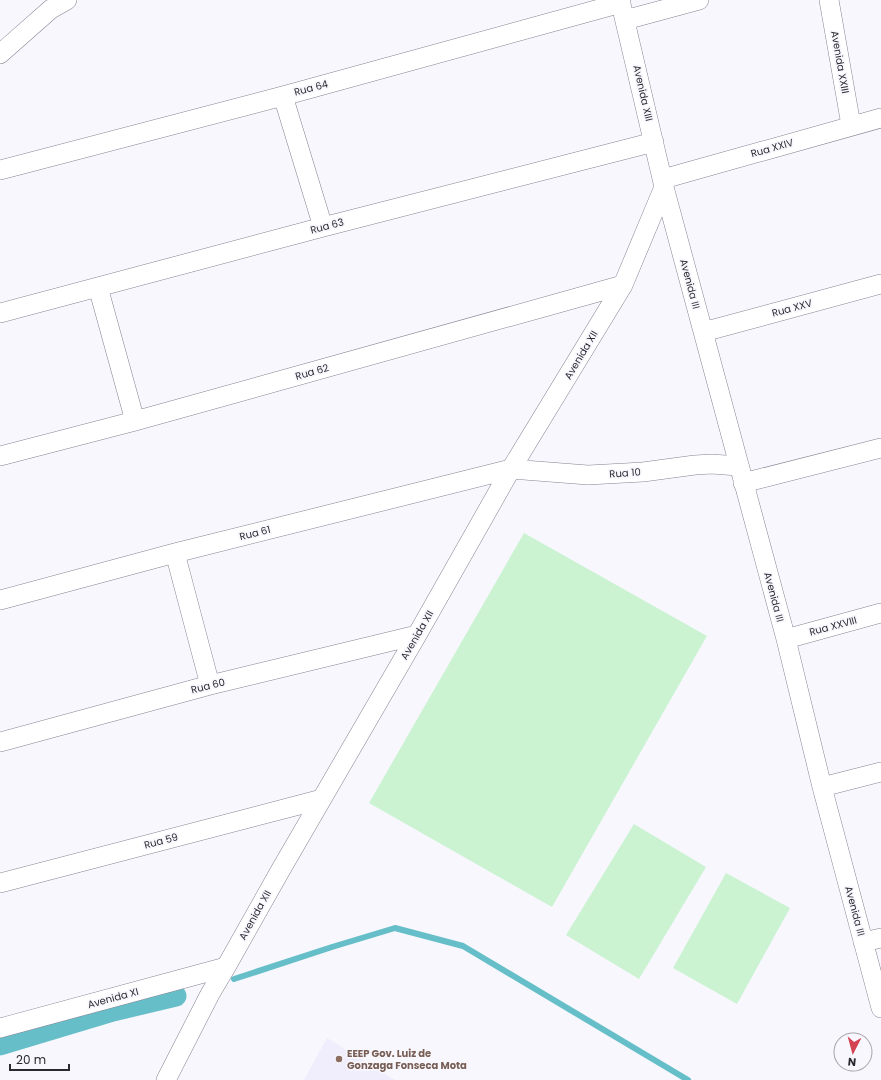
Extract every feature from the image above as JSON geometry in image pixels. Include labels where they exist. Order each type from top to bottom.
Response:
[{"type":"street","points":[[0,54],[51,9],[67,0]]},
{"type":"street","name":"Rua 64","points":[[0,170],[622,8],[699,0]]},
{"type":"street","name":"Avenida XXIII","points":[[829,0],[851,125]]},
{"type":"street","name":"Avenida XIII","points":[[622,8],[664,183]]},
{"type":"street","points":[[283,96],[323,226]]},
{"type":"street","name":"Rua XXIV","points":[[664,183],[851,125],[881,118]]},
{"type":"street","name":"Rua 63","points":[[0,313],[323,226],[654,142]]},
{"type":"street","name":"Avenida XII","points":[[166,1080],[210,994],[322,798],[418,635],[511,468],[623,285],[664,183]]},
{"type":"street","name":"Avenida III","points":[[664,183],[786,639],[822,787],[872,940],[881,1008]]},
{"type":"street","name":"Rua XXV","points":[[703,332],[881,284]]},
{"type":"street","name":"Rua 62","points":[[0,456],[135,421],[623,285]]},
{"type":"street","points":[[98,287],[135,421]]},
{"type":"street","name":"Rua 10","points":[[511,468],[588,475],[643,472],[712,464],[741,474],[881,448]]},
{"type":"street","name":"Rua 61","points":[[0,600],[175,553],[511,468]]},
{"type":"street","points":[[175,553],[210,685]]},
{"type":"street","name":"Rua XXVIII","points":[[786,639],[881,613]]},
{"type":"street","name":"Rua 60","points":[[0,742],[210,685],[418,635]]},
{"type":"street","points":[[822,787],[881,772]]},
{"type":"street","name":"Rua 59","points":[[0,883],[322,798]]},
{"type":"street","name":"Avenida XI","points":[[0,1028],[226,967]]},
{"type":"shaded area","name":"EEEP Gov. Luiz de Gonzaga Fonseca Mota","points":[[327,1038],[395,1080],[304,1080]]},
{"type":"green space","points":[[524,533],[707,636],[552,907],[369,803]]},
{"type":"green space","points":[[634,824],[706,867],[639,979],[566,935]]},
{"type":"green space","points":[[726,873],[790,908],[737,1004],[673,968]]},
{"type":"waterway","points":[[234,979],[395,928],[463,946],[688,1080]]},
{"type":"waterway","points":[[0,1045],[113,1011],[176,996]]},
{"type":"place","name":"EEEP Gov. Luiz de Gonzaga Fonseca Mota","points":[[339,1059]]}]
